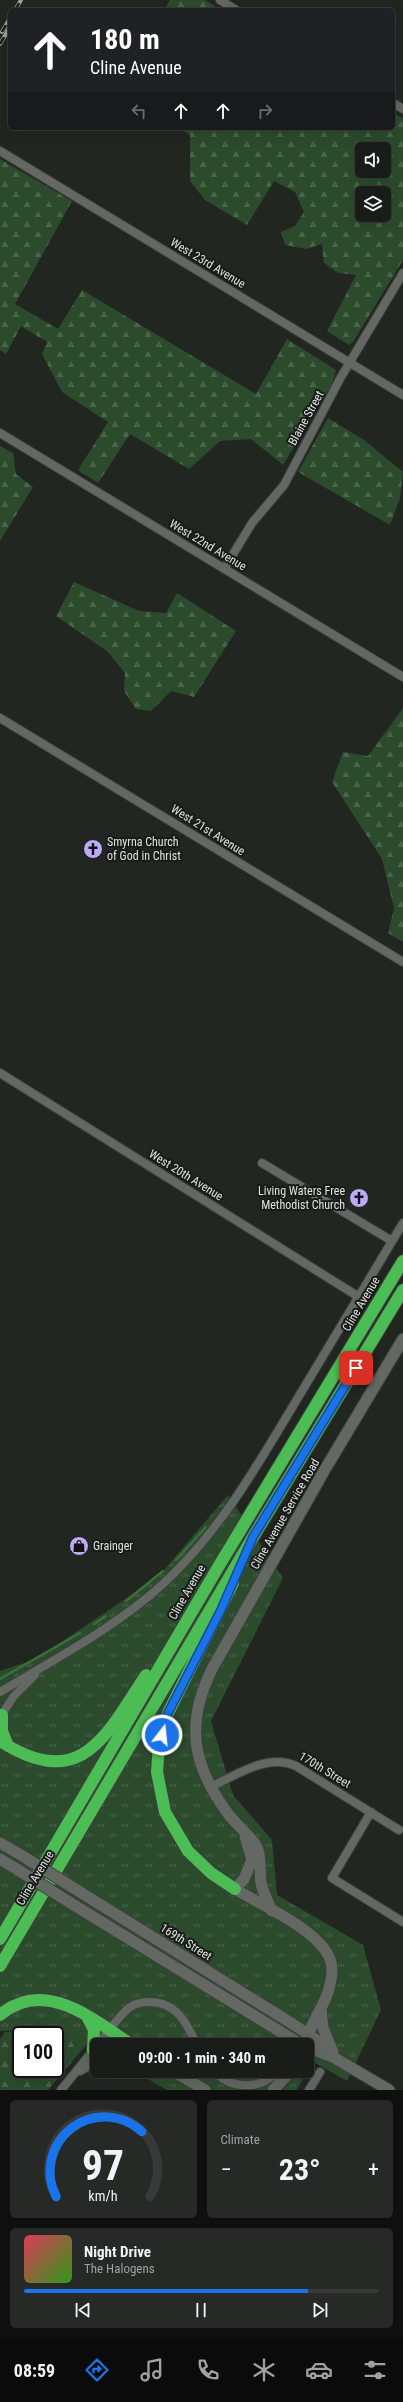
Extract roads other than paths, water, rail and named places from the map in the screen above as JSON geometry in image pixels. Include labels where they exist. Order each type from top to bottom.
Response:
[{"type":"highway","name":"Cline Avenue","points":[[0,1939],[220,1564],[403,1261]]},
{"type":"highway","name":"Cline Avenue","points":[[0,1966],[253,1537],[403,1290]]},
{"type":"highway","points":[[235,1889],[211,1873],[188,1851],[165,1812],[156,1772],[159,1745],[168,1713],[221,1610],[253,1537]]},
{"type":"highway","points":[[1,1716],[4,1744],[26,1756],[45,1761],[68,1760],[81,1756],[93,1748],[110,1730],[220,1564]]},
{"type":"highway","points":[[0,2015],[23,2002],[46,1999],[61,2002],[86,2015],[122,2038]]},
{"type":"highway","points":[[86,2015],[94,2030],[95,2038]]},
{"type":"main road","name":"Cline Avenue Service Road","points":[[272,1911],[261,1884],[260,1856],[257,1847],[253,1840],[245,1835],[229,1815],[210,1787],[199,1760],[195,1733],[198,1701],[204,1686],[324,1471],[403,1339]]},
{"type":"main road","name":"Cline Avenue Service Road","points":[[235,1889],[244,1880],[252,1860],[245,1835]]},
{"type":"main road","name":"169th Street","points":[[0,1843],[80,1892],[295,2038]]},
{"type":"main road","name":"169th Street","points":[[0,1859],[273,2028],[292,2038]]},
{"type":"main road","points":[[235,1889],[308,1933],[325,1951],[330,1959],[332,1970],[331,1980],[321,2009],[305,2038]]},
{"type":"main road","points":[[321,2009],[325,2036],[336,2059]]},
{"type":"main road","points":[[273,2028],[279,2038]]},
{"type":"main road","name":"169th Street","points":[[314,2042],[318,2041],[336,2059],[388,2090]]},
{"type":"main road","points":[[185,2078],[205,2090]]},
{"type":"main road","points":[[273,2090],[284,2078]]},
{"type":"street","points":[[220,0],[233,8]]},
{"type":"street","name":"West 23rd Avenue","points":[[0,151],[403,395]]},
{"type":"street","name":"Blaine Street","points":[[224,569],[252,522],[284,485],[350,363],[403,273]]},
{"type":"street","name":"West 22nd Avenue","points":[[0,433],[403,677]]},
{"type":"street","name":"West 21st Avenue","points":[[0,718],[403,962]]},
{"type":"street","name":"West 20th Avenue","points":[[0,1073],[359,1296]]},
{"type":"street","points":[[262,1163],[392,1241]]},
{"type":"street","name":"Cline Avenue","points":[[0,1692],[45,1666],[126,1614],[163,1584],[208,1538],[225,1516],[259,1462],[403,1223]]},
{"type":"street","name":"Cline Avenue","points":[[1,1716],[14,1696],[45,1666]]},
{"type":"street","name":"170th Street","points":[[210,1787],[264,1763],[283,1761],[296,1766],[399,1830]]},
{"type":"street","points":[[371,1812],[332,1878],[403,1922]]},
{"type":"street","points":[[105,2038],[128,2008],[136,2003],[154,2002],[162,2004],[178,2012],[183,2018],[193,2038]]},
{"type":"street","points":[[61,2090],[90,2058]]},
{"type":"street","points":[[309,2090],[320,2072]]},
{"type":"street","points":[[222,2078],[237,2085],[252,2086],[267,2081],[270,2078]]},
{"type":"waterway","points":[[176,1560],[206,1527]]},
{"type":"waterway","points":[[126,1601],[163,1571]]},
{"type":"waterway","points":[[94,1624],[106,1616]]},
{"type":"waterway","points":[[0,1679],[80,1633]]},
{"type":"railway","points":[[16,8],[21,0]]},
{"type":"railway","points":[[2,32],[8,22]]},
{"type":"railway","points":[[0,44],[8,30]]},
{"type":"place","name":"Smyrna Church of God in Christ","points":[[93,849]]},
{"type":"place","name":"Living Waters Free Methodist Church","points":[[359,1198]]},
{"type":"place","name":"Grainger","points":[[79,1546]]}]
